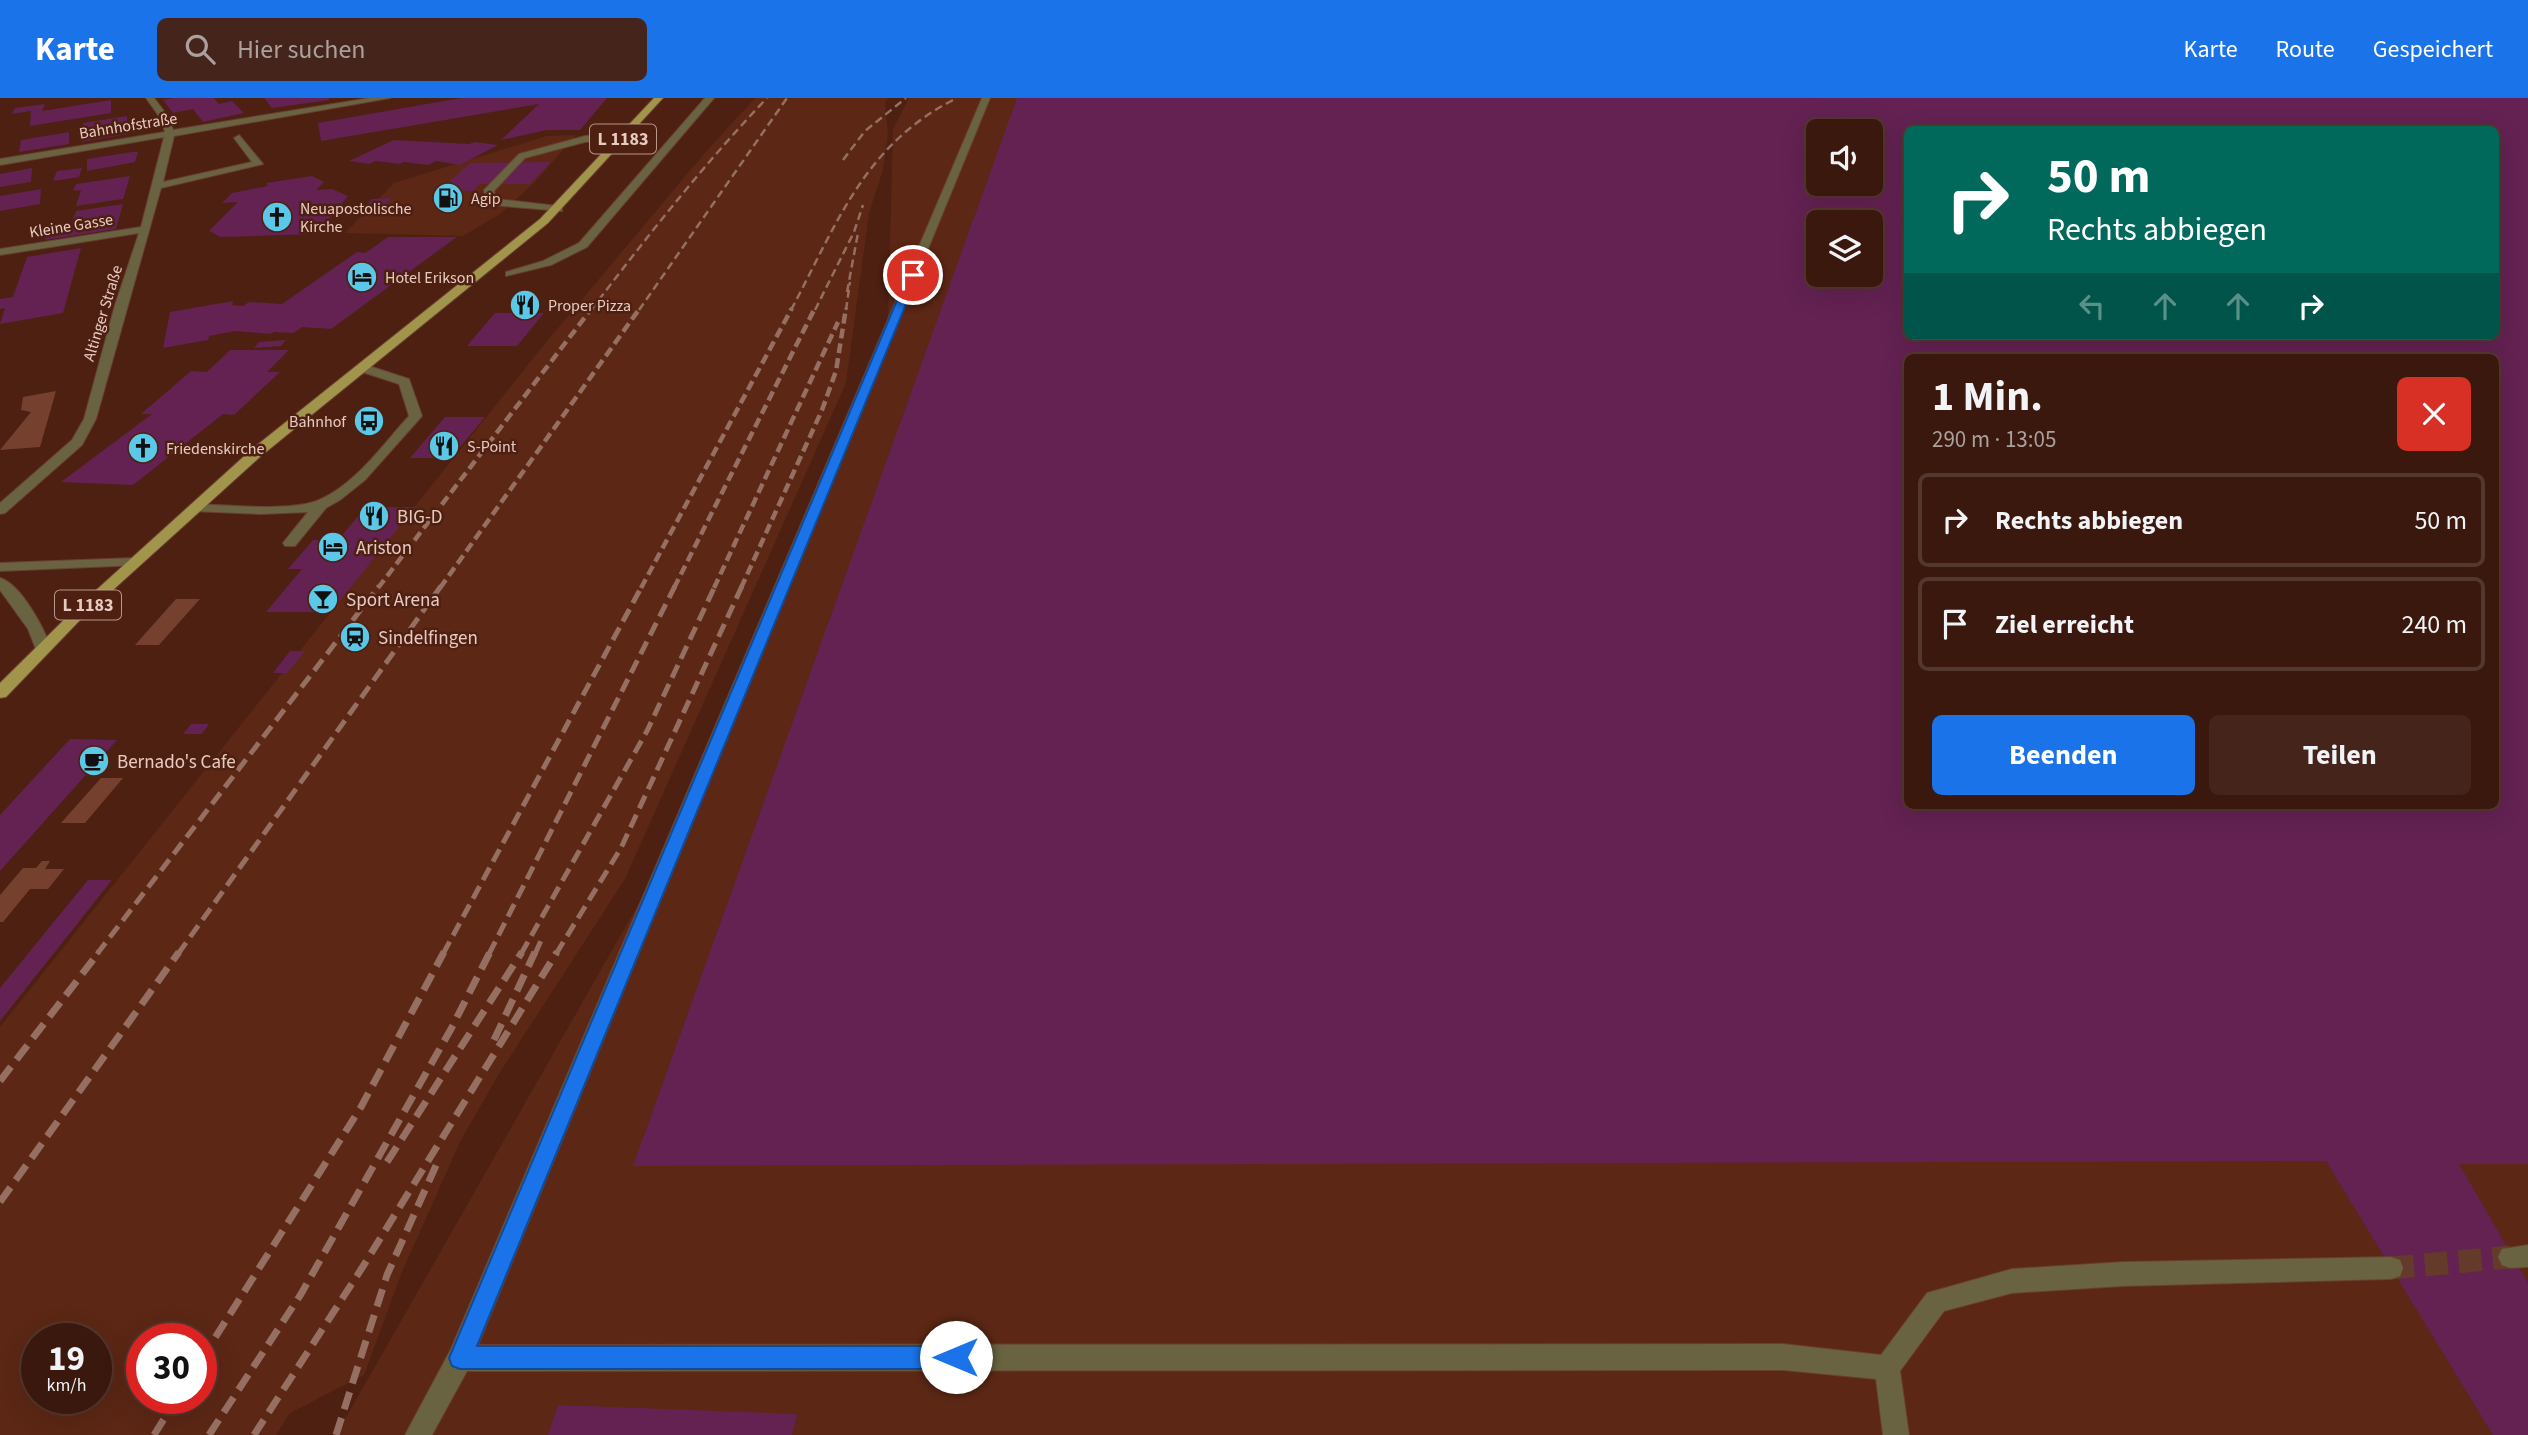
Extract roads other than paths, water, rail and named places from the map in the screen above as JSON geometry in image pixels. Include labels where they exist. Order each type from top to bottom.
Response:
[{"type":"main road","name":"L 1183","points":[[0,693],[43,648],[134,562],[256,453],[558,209],[659,98]]},
{"type":"street","points":[[150,98],[165,119],[170,134]]},
{"type":"street","name":"Bahnhofstraße","points":[[0,162],[386,98]]},
{"type":"street","points":[[510,274],[547,263],[572,253],[583,245],[710,98]]},
{"type":"street","points":[[418,1435],[460,1358],[986,98]]},
{"type":"street","name":"Altinger Straße","points":[[0,510],[77,442],[90,419],[121,305],[146,229],[170,134]]},
{"type":"street","points":[[558,209],[491,202],[489,190],[522,156],[585,139],[627,135]]},
{"type":"street","points":[[157,186],[258,164],[239,138]]},
{"type":"street","name":"Kleine Gasse","points":[[0,252],[146,229]]},
{"type":"street","points":[[290,543],[320,506],[341,494],[416,416],[405,382],[363,368]]},
{"type":"street","points":[[195,508],[320,506]]},
{"type":"street","points":[[0,567],[134,562]]},
{"type":"street","points":[[0,583],[6,587],[36,628],[43,648]]},
{"type":"street","points":[[1896,1435],[1887,1368],[1936,1301],[2012,1281],[2123,1273],[2391,1268]]},
{"type":"street","points":[[460,1358],[1783,1357],[1887,1368]]},
{"type":"tunnel","points":[[2391,1268],[2510,1257]]},
{"type":"railway","points":[[591,310],[698,175],[767,98]]},
{"type":"railway","points":[[639,310],[787,98]]},
{"type":"railway","points":[[843,160],[865,131],[906,98]]},
{"type":"railway","points":[[791,310],[839,217],[876,163],[898,138],[925,117],[957,98]]},
{"type":"railway","points":[[815,310],[854,232],[863,205]]},
{"type":"railway","points":[[847,292],[858,233]]},
{"type":"railway","points":[[846,310],[850,282]]},
{"type":"railway","points":[[378,588],[592,308]]},
{"type":"railway","points":[[440,588],[640,308]]},
{"type":"railway","points":[[641,588],[792,308]]},
{"type":"railway","points":[[674,588],[815,308]]},
{"type":"railway","points":[[741,588],[822,410],[836,371],[846,308]]},
{"type":"railway","points":[[714,588],[838,322]]},
{"type":"railway","points":[[97,954],[379,586]]},
{"type":"railway","points":[[178,954],[441,586]]},
{"type":"railway","points":[[443,954],[642,586]]},
{"type":"railway","points":[[489,954],[675,586]]},
{"type":"railway","points":[[521,954],[647,731],[715,586]]},
{"type":"railway","points":[[556,954],[621,848],[742,586]]},
{"type":"railway","points":[[535,954],[543,936]]},
{"type":"railway","points":[[0,1081],[99,952]]},
{"type":"railway","points":[[0,1202],[179,952]]},
{"type":"railway","points":[[217,1335],[361,1107],[444,952]]},
{"type":"railway","points":[[209,1435],[301,1294],[451,1029],[490,952]]},
{"type":"railway","points":[[387,1162],[522,952]]},
{"type":"railway","points":[[494,1040],[535,952]]},
{"type":"railway","points":[[254,1435],[362,1268],[557,952]]},
{"type":"railway","points":[[336,1435],[387,1275],[438,1161]]},
{"type":"railway","points":[[154,1435],[167,1414]]},
{"type":"place","name":"Agip","points":[[448,198]]},
{"type":"place","name":"Neuapostolische Kirche","points":[[277,217]]},
{"type":"place","name":"Hotel Erikson","points":[[362,277]]},
{"type":"place","name":"Proper Pizza","points":[[525,305]]},
{"type":"place","name":"Bahnhof","points":[[369,421]]},
{"type":"place","name":"S-Point","points":[[444,446]]},
{"type":"place","name":"Friedenskirche","points":[[143,448]]},
{"type":"place","name":"BIG-D","points":[[374,516]]},
{"type":"place","name":"Ariston","points":[[333,547]]},
{"type":"place","name":"Sport Arena","points":[[323,599]]},
{"type":"place","name":"Sindelfingen","points":[[355,637]]},
{"type":"place","name":"Bernado's Cafe","points":[[94,761]]}]
